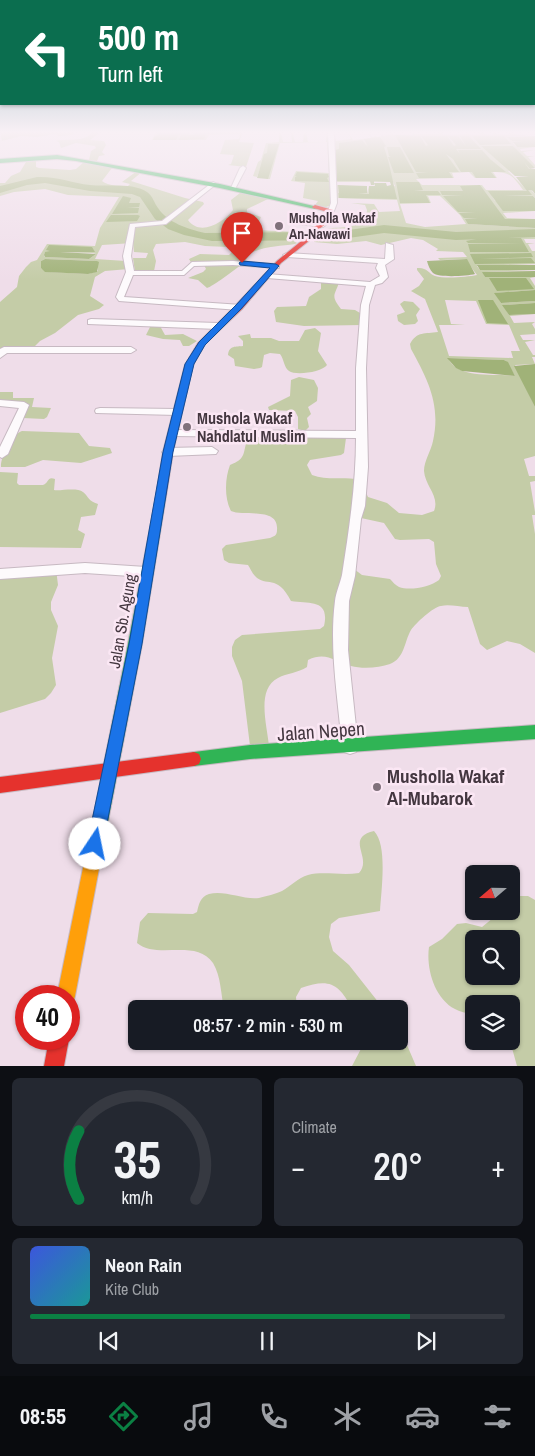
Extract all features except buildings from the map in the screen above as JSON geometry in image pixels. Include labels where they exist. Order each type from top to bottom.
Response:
[{"type":"street","points":[[202,182],[332,212]]},
{"type":"street","points":[[232,189],[236,182]]},
{"type":"street","points":[[292,222],[323,225],[330,219],[334,203],[333,182]]},
{"type":"street","points":[[213,184],[166,221],[132,225],[127,256],[131,262],[131,273],[120,297],[122,299],[239,307]]},
{"type":"street","name":"Jalan Sb. Agung","points":[[68,985],[136,644],[146,572],[168,452],[190,364],[197,349],[218,326],[239,307],[287,255],[323,225]]},
{"type":"street","points":[[267,276],[370,284],[382,279],[384,274],[380,268],[381,264],[390,259],[389,245]]},
{"type":"street","points":[[287,255],[387,261]]},
{"type":"street","points":[[131,273],[184,274],[192,264],[233,262],[276,266]]},
{"type":"street","points":[[350,746],[341,650],[342,601],[348,576],[355,519],[359,506],[362,467],[361,368],[365,305],[370,284]]},
{"type":"street","points":[[91,322],[218,326]]},
{"type":"street","points":[[0,355],[4,350],[131,350]]},
{"type":"street","points":[[0,403],[24,405],[2,454]]},
{"type":"street","points":[[100,411],[177,412]]},
{"type":"street","points":[[173,434],[254,436],[362,435]]},
{"type":"street","points":[[168,452],[212,451]]},
{"type":"street","points":[[0,574],[85,568],[146,572]]},
{"type":"street","name":"Jalan Nepen","points":[[0,785],[250,752],[535,732]]},
{"type":"street","points":[[54,1066],[57,1050]]},
{"type":"shaded area","points":[[103,182],[127,187],[130,184],[122,182],[133,182],[203,202],[204,204],[188,220],[193,225],[199,227],[212,226],[229,215],[233,210],[231,200],[240,193],[268,199],[247,209],[247,212],[261,217],[255,230],[297,232],[305,237],[290,239],[297,243],[295,244],[269,247],[253,252],[244,263],[207,288],[198,280],[188,278],[206,269],[204,265],[192,264],[189,259],[200,254],[229,255],[232,252],[228,247],[205,246],[185,242],[156,244],[153,250],[156,261],[154,271],[135,272],[133,258],[146,258],[148,253],[134,252],[133,243],[102,245],[95,259],[126,261],[129,269],[105,271],[95,277],[90,296],[104,305],[99,309],[78,315],[55,333],[40,341],[33,348],[0,349],[0,302],[17,287],[19,276],[26,267],[31,262],[37,260],[47,244],[95,246],[100,228],[119,197],[68,195],[45,189],[14,192],[0,196],[0,183]],"holes":[[[45,252],[96,254],[89,259],[44,256]],[[45,259],[97,261],[98,271],[88,274],[49,272],[41,268],[41,261]]]},
{"type":"shaded area","points":[[296,182],[419,182],[422,185],[482,185],[486,190],[523,190],[517,182],[519,182],[527,190],[535,190],[532,191],[535,194],[535,198],[533,196],[492,196],[495,201],[535,201],[503,211],[535,211],[503,213],[507,218],[535,219],[466,219],[469,224],[535,228],[535,239],[524,239],[526,243],[535,243],[528,244],[532,251],[535,251],[535,264],[477,266],[480,270],[535,270],[483,272],[485,277],[535,277],[530,278],[535,286],[535,290],[495,293],[501,303],[535,301],[535,303],[503,305],[509,315],[535,314],[510,316],[514,323],[535,322],[532,324],[535,334],[520,335],[523,340],[535,340],[525,342],[533,355],[535,355],[535,357],[532,357],[535,364],[515,365],[535,407],[535,456],[524,459],[529,476],[535,476],[535,481],[530,482],[535,512],[535,515],[532,515],[535,534],[535,653],[520,644],[507,641],[487,650],[480,644],[468,607],[441,606],[434,609],[413,627],[399,658],[390,664],[360,668],[330,658],[320,657],[308,660],[307,667],[304,669],[285,675],[271,683],[267,690],[264,708],[269,746],[250,746],[242,681],[232,656],[232,647],[235,640],[242,635],[320,629],[324,626],[325,617],[324,611],[317,604],[291,601],[281,587],[272,582],[259,579],[248,565],[229,563],[224,560],[222,549],[226,545],[270,538],[277,532],[276,523],[267,515],[231,511],[227,500],[226,488],[230,465],[241,458],[247,440],[254,435],[346,438],[344,453],[341,455],[310,460],[307,465],[312,475],[324,478],[360,480],[368,497],[387,503],[399,513],[422,515],[434,511],[434,496],[424,471],[435,428],[434,404],[428,382],[410,344],[419,335],[438,332],[425,299],[411,291],[419,286],[424,279],[417,268],[423,268],[439,277],[477,275],[465,259],[440,260],[438,258],[467,257],[463,252],[436,251],[438,249],[423,240],[411,238],[381,245],[366,241],[337,244],[314,242],[316,236],[324,230],[354,225],[366,218],[367,210],[365,205],[351,203],[374,204],[379,212],[400,211],[397,200],[338,198],[338,203],[326,207],[315,205],[318,201],[303,198],[305,183]],"holes":[[[334,182],[393,182],[395,186],[369,194],[369,186],[367,193],[338,193],[338,185],[334,185]],[[428,196],[440,196],[460,215],[466,224],[425,227],[406,223],[400,204],[431,203]],[[469,244],[529,251],[470,252]],[[445,300],[476,301],[486,324],[509,325],[520,351],[511,351],[513,358],[449,356],[439,325],[465,325],[451,324]],[[448,358],[504,360],[515,376],[468,373],[453,365]],[[361,518],[384,523],[395,539],[429,539],[434,542],[436,564],[441,576],[439,580],[431,585],[409,589],[399,587],[390,579],[362,575],[354,569],[355,519]]]},
{"type":"shaded area","points":[[386,182],[393,182],[397,199],[339,198],[338,185],[367,186],[367,193],[358,194],[369,194],[369,186],[375,186],[374,183],[386,183],[387,186],[391,185],[390,182]]},
{"type":"shaded area","points":[[396,182],[419,182],[423,190],[414,191],[438,191],[441,195],[426,195],[430,203],[400,203]]},
{"type":"shaded area","points":[[520,182],[535,182],[535,194],[532,190],[528,190],[532,195],[504,196],[533,196],[535,198],[535,211],[503,211],[488,191],[527,191]]},
{"type":"shaded area","points":[[480,185],[505,219],[535,219],[535,228],[468,224],[465,219],[478,218],[464,218],[459,213],[475,212],[458,212],[443,196],[463,195],[442,195],[440,191],[463,191],[460,186]]},
{"type":"shaded area","points":[[123,196],[131,198],[129,203],[140,203],[139,207],[127,207],[139,208],[138,213],[112,214]]},
{"type":"shaded area","points":[[111,215],[140,216],[137,221],[106,222]]},
{"type":"shaded area","points":[[481,238],[521,238],[529,252],[470,252],[468,244],[523,243],[468,243],[466,241]]},
{"type":"shaded area","points":[[49,245],[92,247],[95,252],[60,252],[96,254],[89,259],[45,257],[45,252],[50,251],[46,250]]},
{"type":"shaded area","points":[[531,253],[533,257],[479,259],[531,258],[535,263],[475,264],[470,254]]},
{"type":"shaded area","points":[[45,259],[99,262],[97,272],[88,274],[45,272],[41,268],[41,261]]},
{"type":"shaded area","points":[[467,259],[475,274],[436,275],[431,270],[427,261]]},
{"type":"shaded area","points":[[477,265],[535,265],[535,270],[480,270]]},
{"type":"shaded area","points":[[535,271],[535,277],[485,277],[482,272]]},
{"type":"shaded area","points":[[489,278],[526,278],[534,289],[497,291]]},
{"type":"shaded area","points":[[321,282],[339,283],[335,294],[336,301],[341,309],[355,310],[360,313],[361,325],[304,326],[276,322],[274,311],[277,307],[306,306],[309,297],[321,289]]},
{"type":"shaded area","points":[[535,290],[535,301],[501,303],[494,293]]},
{"type":"shaded area","points":[[478,300],[493,300],[508,324],[487,323]]},
{"type":"shaded area","points":[[404,301],[413,302],[420,309],[416,315],[418,321],[415,324],[404,325],[398,321],[397,315],[405,312],[400,304]]},
{"type":"shaded area","points":[[535,303],[535,314],[509,315],[502,305]]},
{"type":"shaded area","points":[[160,326],[165,335],[183,334],[197,341],[189,346],[183,346],[180,340],[146,335],[150,327]]},
{"type":"shaded area","points":[[315,328],[321,333],[318,351],[327,365],[320,370],[303,373],[289,371],[280,354],[270,353],[264,355],[262,367],[260,368],[235,366],[234,359],[228,355],[231,348],[243,346],[243,341],[238,336],[250,334],[251,338],[299,341],[305,330]]},
{"type":"shaded area","points":[[447,358],[504,360],[508,362],[515,376],[462,371],[456,368]]},
{"type":"shaded area","points":[[535,364],[535,407],[514,366]]},
{"type":"shaded area","points":[[299,377],[314,380],[318,388],[317,401],[308,407],[311,414],[307,418],[309,427],[305,431],[298,429],[298,417],[295,411],[269,410],[268,407],[290,396],[291,380]]},
{"type":"shaded area","points":[[0,392],[13,392],[13,398],[34,398],[32,407],[51,408],[44,419],[23,418],[27,406],[0,402]]},
{"type":"shaded area","points":[[22,431],[79,433],[89,446],[110,448],[112,453],[81,463],[43,460],[25,467],[1,467],[2,458],[7,447],[14,437]]},
{"type":"shaded area","points":[[0,472],[18,473],[17,483],[19,485],[43,485],[51,478],[55,479],[54,490],[73,489],[80,491],[98,504],[95,515],[81,517],[78,530],[85,534],[81,548],[0,547]]},
{"type":"shaded area","points":[[56,569],[58,585],[51,602],[51,610],[58,626],[52,658],[56,685],[45,699],[0,713],[0,574]]},
{"type":"shaded area","points":[[374,831],[381,847],[382,881],[380,911],[339,918],[331,924],[329,937],[333,951],[349,965],[377,1000],[347,1000],[338,988],[326,983],[319,983],[301,988],[296,1000],[222,1000],[218,974],[213,963],[206,956],[187,950],[155,950],[145,948],[137,943],[140,922],[148,913],[193,914],[197,912],[202,899],[209,894],[221,893],[247,898],[259,898],[282,891],[308,875],[320,873],[359,873],[363,861],[360,843],[361,838],[365,834]]},
{"type":"shaded area","points":[[520,896],[528,896],[535,900],[535,1066],[517,1066],[513,1050],[520,1050],[520,995],[465,995],[465,1012],[448,1004],[442,998],[433,982],[430,973],[429,947],[442,939],[457,924],[466,923],[482,927],[491,920],[520,920]]},
{"type":"shaded area","points":[[408,1047],[416,1066],[352,1066],[360,1050],[408,1050]]},
{"type":"waterway","points":[[0,190],[25,182]]},
{"type":"waterway","points":[[61,182],[90,188],[139,192],[144,195],[152,209],[165,222],[189,233],[212,237],[334,236],[384,229],[456,236],[535,233]]},
{"type":"traffic: fast","points":[[197,182],[315,207]]},
{"type":"traffic: fast","points":[[93,858],[135,644],[161,496]]},
{"type":"traffic: fast","points":[[194,759],[250,752],[535,732]]},
{"type":"traffic: slow","points":[[68,985],[93,858]]},
{"type":"traffic: jam","points":[[161,496],[168,452],[189,365],[202,343],[239,307],[279,262],[308,239],[310,232],[330,219],[331,211],[315,207]]},
{"type":"traffic: jam","points":[[0,785],[194,759]]},
{"type":"traffic: jam","points":[[54,1066],[57,1050]]},
{"type":"place","name":"Musholla Wakaf An-Nawawi","points":[[279,226]]},
{"type":"place","name":"Mushola Wakaf Nahdlatul Muslim","points":[[187,427]]},
{"type":"place","name":"Musholla Wakaf Al-Mubarok","points":[[377,787]]},
{"type":"route","points":[[95,844],[136,644],[146,572],[168,452],[190,364],[202,343],[239,307],[276,266],[242,263]]}]
